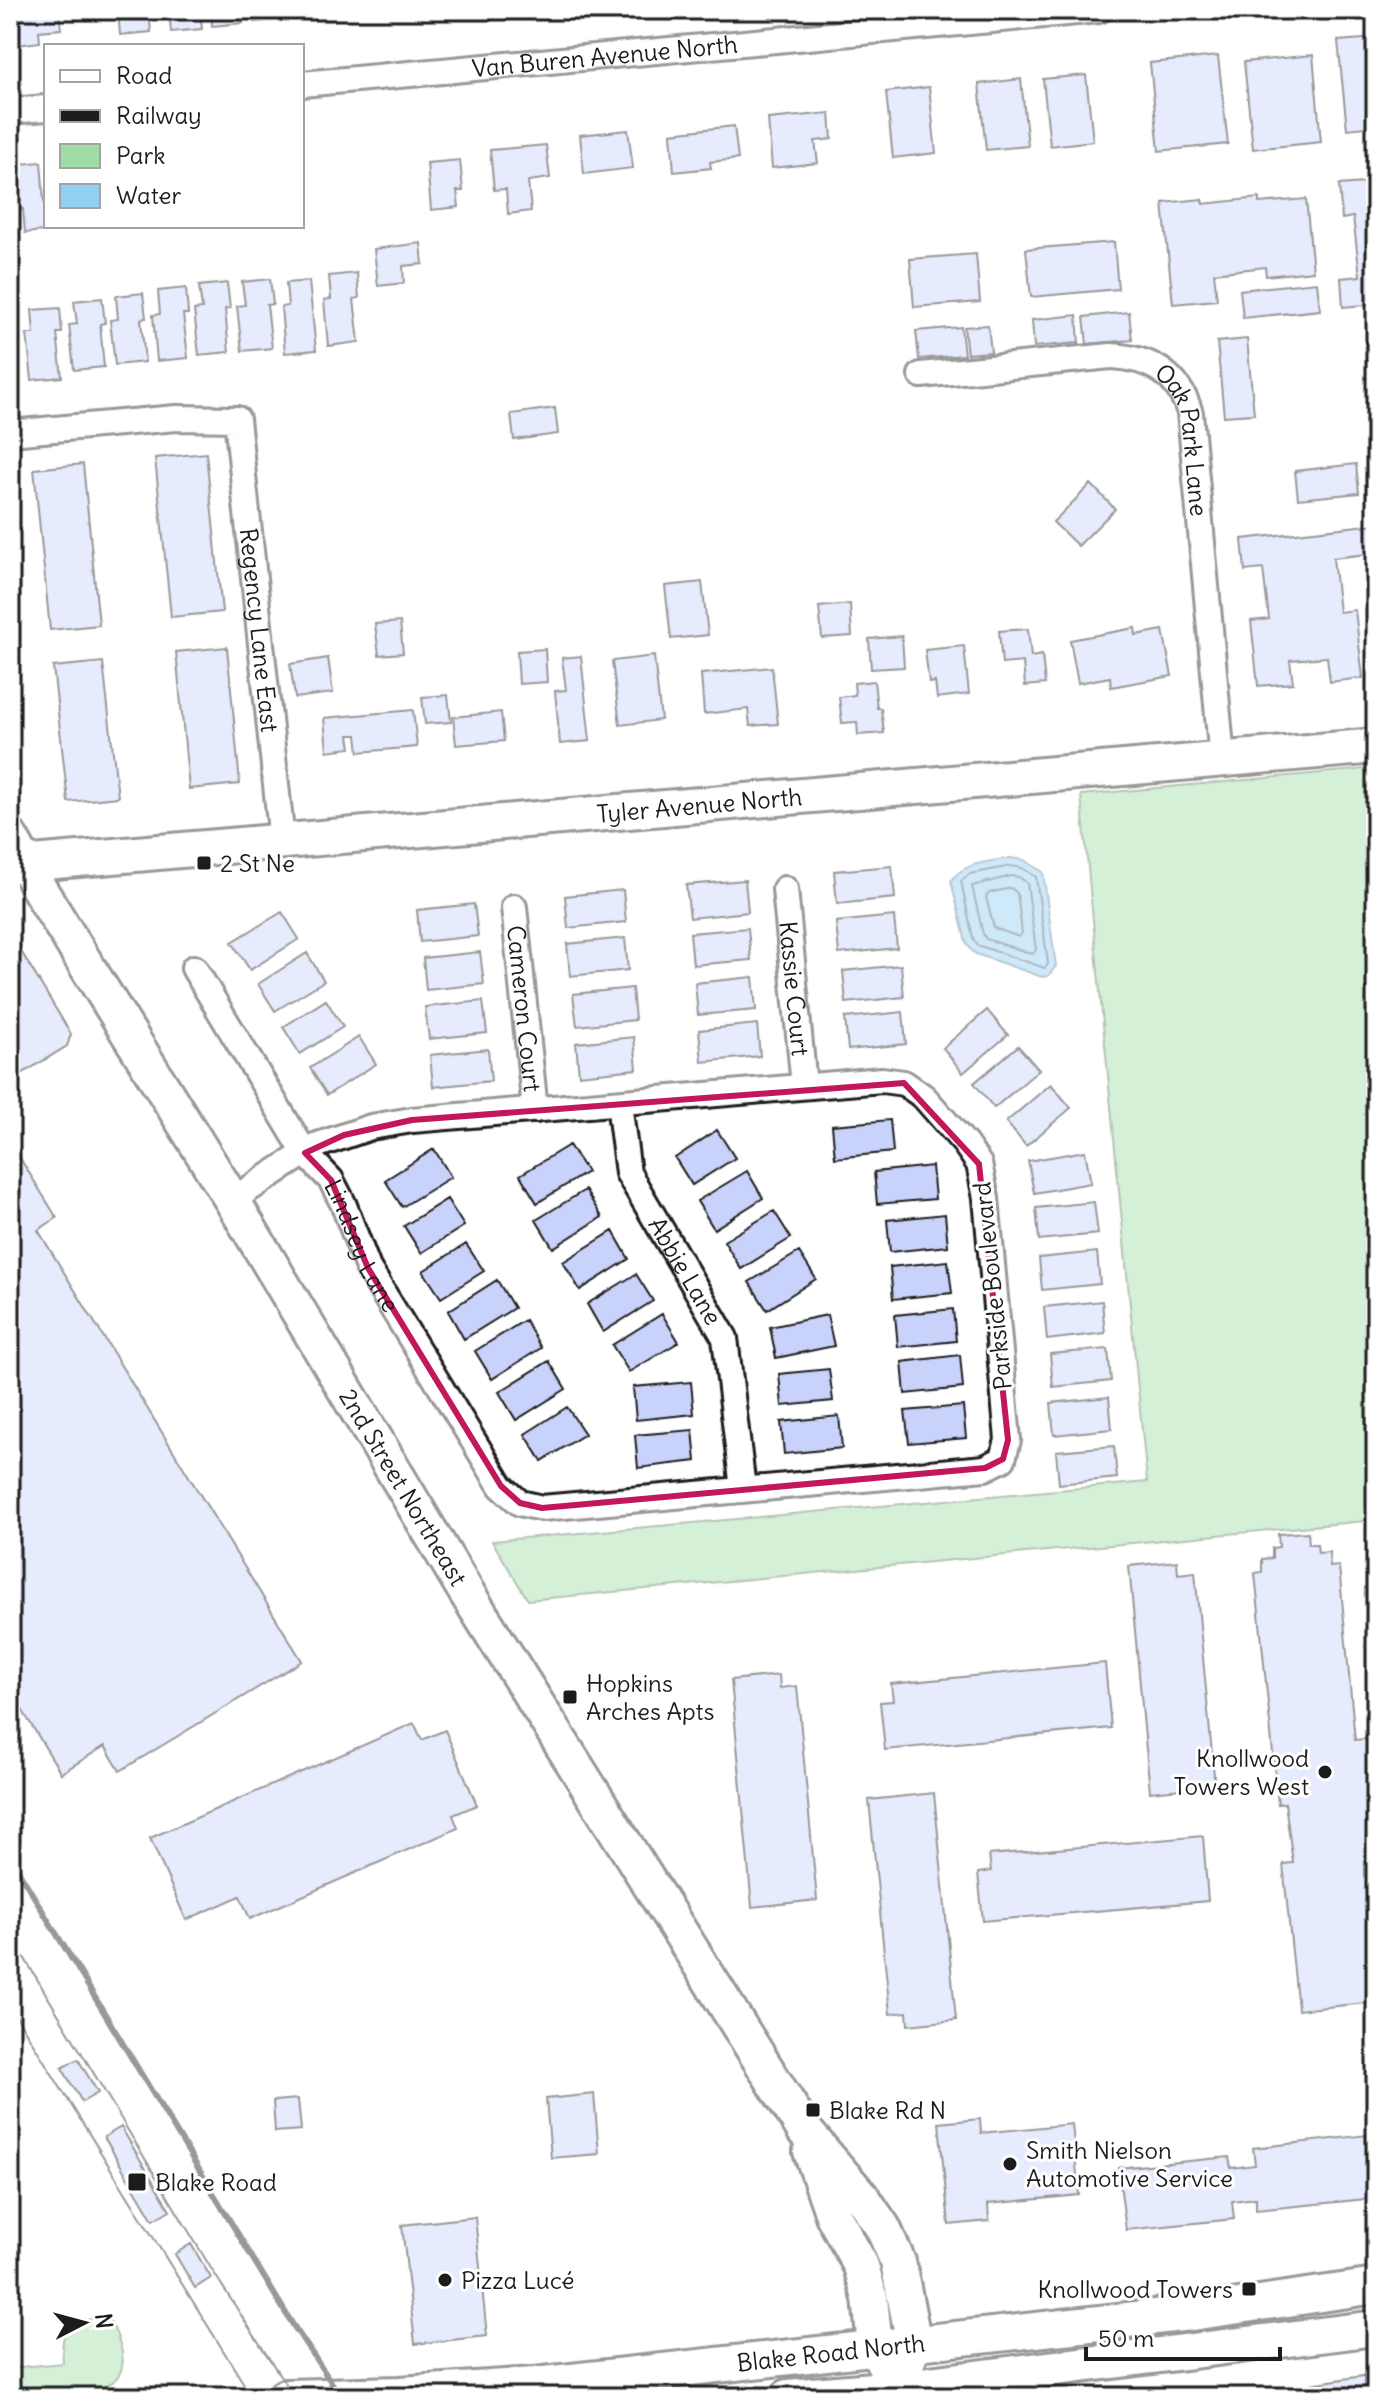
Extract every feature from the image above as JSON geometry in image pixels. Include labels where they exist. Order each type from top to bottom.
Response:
[{"type":"street","name":"Van Buren Avenue North","points":[[304,84],[1013,14],[1099,10]]},
{"type":"street","points":[[10,111],[44,108]]},
{"type":"street","name":"Oak Park Lane","points":[[921,375],[1119,356],[1152,363],[1179,386],[1190,413],[1222,759]]},
{"type":"street","name":"Regency Lane East","points":[[10,433],[176,418],[237,419],[282,841]]},
{"type":"street","name":"Tyler Avenue North","points":[[15,855],[282,841],[1376,746]]},
{"type":"street","name":"2nd Street Northeast","points":[[15,855],[232,1200],[465,1590],[805,2131],[864,2200],[883,2228],[898,2262],[914,2344]]},
{"type":"street","name":"Kassie Court","points":[[785,889],[804,1086]]},
{"type":"street","name":"Cameron Court","points":[[514,907],[535,1110]]},
{"type":"street","name":"Lindsey Lane","points":[[194,968],[305,1153],[331,1180],[368,1268],[501,1486],[520,1503],[542,1508]]},
{"type":"street","name":"Parkside Boulevard","points":[[232,1200],[305,1153],[344,1135],[412,1120],[882,1080],[904,1083],[924,1097],[979,1164],[986,1198],[1008,1440],[1003,1459],[985,1468],[542,1508]]},
{"type":"street","name":"Abbie Lane","points":[[619,1103],[628,1173],[725,1338],[743,1489]]},
{"type":"street","name":"2nd Street Northeast","points":[[805,2131],[833,2215],[861,2266],[870,2298],[875,2346],[897,2388]]},
{"type":"street","name":"Blake Road North","points":[[285,2397],[400,2394],[535,2385],[1191,2313],[1376,2286]]},
{"type":"street","name":"Blake Road North","points":[[788,2397],[897,2388],[1376,2328]]},
{"type":"street","points":[[897,2388],[914,2344]]},
{"type":"highlighted area","points":[[904,1083],[979,1164],[1008,1440],[1003,1459],[985,1468],[542,1508],[520,1503],[501,1486],[368,1268],[331,1180],[305,1153],[344,1135],[412,1120]]},
{"type":"green space","points":[[1376,768],[1376,1520],[528,1600],[492,1541],[1147,1482],[1081,795]]},
{"type":"green space","points":[[89,2319],[110,2321],[116,2333],[122,2365],[113,2382],[88,2391],[10,2397],[10,2368],[63,2363],[65,2335]]},
{"type":"water","points":[[1010,858],[1024,860],[1043,872],[1056,966],[1048,976],[1042,977],[976,954],[966,942],[951,881],[970,866]]},
{"type":"building","points":[[59,10],[61,29],[39,31],[40,42],[10,46],[10,14]]},
{"type":"building","points":[[118,10],[149,10],[151,32],[120,35]]},
{"type":"building","points":[[169,10],[200,10],[202,29],[171,32]]},
{"type":"building","points":[[211,10],[242,10],[243,23],[212,26]]},
{"type":"building","points":[[253,10],[285,10],[285,19],[254,22]]},
{"type":"building","points":[[298,10],[329,10],[329,14],[298,17]]},
{"type":"building","points":[[1376,38],[1376,126],[1347,129],[1338,41]]},
{"type":"building","points":[[1313,55],[1321,142],[1253,149],[1244,62]]},
{"type":"building","points":[[1218,56],[1228,144],[1159,151],[1150,63]]},
{"type":"building","points":[[1086,75],[1093,141],[1050,146],[1043,79]]},
{"type":"building","points":[[1021,79],[1028,146],[986,150],[979,84]]},
{"type":"building","points":[[929,87],[936,153],[893,158],[886,92]]},
{"type":"building","points":[[830,113],[832,139],[815,141],[818,163],[772,168],[768,119]]},
{"type":"building","points":[[734,126],[738,159],[710,162],[711,168],[674,172],[671,133]]},
{"type":"building","points":[[628,130],[633,168],[584,174],[580,135]]},
{"type":"building","points":[[546,145],[550,178],[528,181],[531,211],[508,214],[506,189],[494,190],[490,150]]},
{"type":"building","points":[[460,160],[463,191],[457,191],[459,207],[431,210],[427,163]]},
{"type":"building","points":[[41,162],[44,228],[53,230],[25,233],[23,209],[15,210],[10,165]]},
{"type":"building","points":[[1376,182],[1376,304],[1343,307],[1341,278],[1360,276],[1353,217],[1342,219],[1339,185]]},
{"type":"building","points":[[1259,198],[1259,203],[1306,199],[1313,271],[1266,276],[1265,267],[1214,273],[1217,300],[1173,304],[1163,203],[1202,199],[1203,204]]},
{"type":"building","points":[[1114,242],[1118,289],[1031,297],[1026,249]]},
{"type":"building","points":[[421,243],[423,264],[403,266],[404,283],[378,286],[374,249]]},
{"type":"building","points":[[976,254],[980,302],[914,307],[910,259]]},
{"type":"building","points":[[357,273],[359,298],[354,299],[359,342],[328,346],[324,300],[331,299],[329,276]]},
{"type":"building","points":[[270,279],[273,304],[267,305],[272,348],[242,351],[237,306],[245,305],[242,282]]},
{"type":"building","points":[[309,281],[316,350],[285,353],[281,307],[288,306],[286,283]]},
{"type":"building","points":[[1317,282],[1320,310],[1243,318],[1240,290]]},
{"type":"building","points":[[227,283],[230,308],[225,309],[229,352],[199,355],[194,310],[202,309],[199,286]]},
{"type":"building","points":[[186,288],[188,314],[183,314],[188,358],[157,361],[153,315],[160,314],[158,291]]},
{"type":"building","points":[[143,293],[146,318],[141,319],[145,362],[115,365],[110,320],[118,319],[116,296]]},
{"type":"building","points":[[102,298],[105,323],[100,324],[104,367],[74,370],[69,325],[77,324],[74,301]]},
{"type":"building","points":[[60,308],[62,333],[57,333],[62,377],[32,380],[27,334],[34,334],[32,310]]},
{"type":"building","points":[[1129,312],[1132,340],[1087,344],[1084,317]]},
{"type":"building","points":[[1077,315],[1079,343],[1034,347],[1032,320]]},
{"type":"building","points":[[988,325],[991,352],[967,354],[964,327]]},
{"type":"building","points":[[961,327],[964,355],[919,359],[916,331]]},
{"type":"building","points":[[1247,339],[1254,414],[1224,416],[1217,342]]},
{"type":"building","points":[[555,408],[558,434],[514,440],[511,414]]},
{"type":"building","points":[[206,453],[222,612],[171,617],[155,458]]},
{"type":"building","points":[[83,464],[99,625],[50,630],[34,469]]},
{"type":"building","points":[[1356,464],[1359,493],[1298,499],[1295,471]]},
{"type":"building","points":[[1091,484],[1115,509],[1078,546],[1053,522]]},
{"type":"building","points":[[1376,524],[1376,553],[1333,558],[1339,612],[1355,610],[1363,678],[1330,682],[1327,657],[1290,660],[1293,683],[1258,686],[1251,621],[1269,619],[1263,569],[1245,571],[1242,539]]},
{"type":"building","points":[[702,582],[708,635],[671,639],[665,586]]},
{"type":"building","points":[[850,604],[852,636],[822,638],[819,607]]},
{"type":"building","points":[[400,622],[403,653],[379,655],[375,624]]},
{"type":"building","points":[[1135,628],[1136,635],[1163,630],[1172,676],[1111,687],[1110,677],[1078,683],[1070,640]]},
{"type":"building","points":[[1028,629],[1031,657],[1042,655],[1045,684],[1025,686],[1023,662],[1002,664],[999,631]]},
{"type":"building","points":[[902,636],[904,667],[871,669],[869,639]]},
{"type":"building","points":[[964,646],[969,694],[937,698],[935,682],[929,683],[925,650]]},
{"type":"building","points":[[227,647],[240,784],[189,789],[176,652]]},
{"type":"building","points":[[545,649],[547,682],[519,684],[517,651]]},
{"type":"building","points":[[581,656],[590,741],[560,744],[555,691],[566,690],[562,658]]},
{"type":"building","points":[[654,656],[661,720],[620,725],[612,661]]},
{"type":"building","points":[[328,658],[333,693],[295,698],[290,664]]},
{"type":"building","points":[[103,662],[118,797],[68,802],[53,667]]},
{"type":"building","points":[[772,667],[778,724],[750,726],[748,709],[704,714],[701,674]]},
{"type":"building","points":[[874,681],[884,733],[858,735],[857,722],[842,723],[839,697],[855,695],[854,683]]},
{"type":"building","points":[[448,695],[451,722],[425,724],[422,697]]},
{"type":"building","points":[[413,710],[417,747],[359,752],[357,735],[349,735],[351,748],[327,751],[324,718]]},
{"type":"building","points":[[501,712],[504,741],[456,745],[453,717]]},
{"type":"building","points":[[892,866],[895,898],[837,904],[834,871]]},
{"type":"building","points":[[745,880],[748,912],[690,918],[686,885]]},
{"type":"building","points":[[623,890],[626,922],[568,928],[565,896]]},
{"type":"building","points":[[474,904],[478,936],[420,942],[417,910]]},
{"type":"building","points":[[282,912],[299,939],[250,970],[232,942]]},
{"type":"building","points":[[894,916],[897,948],[839,954],[836,922]]},
{"type":"building","points":[[748,928],[751,960],[693,965],[690,933]]},
{"type":"building","points":[[10,933],[71,1034],[67,1046],[10,1081]]},
{"type":"building","points":[[625,938],[628,970],[570,976],[567,944]]},
{"type":"building","points":[[480,952],[484,984],[426,990],[423,958]]},
{"type":"building","points":[[307,953],[324,981],[275,1011],[258,984]]},
{"type":"building","points":[[901,965],[904,997],[846,1003],[843,971]]},
{"type":"building","points":[[753,977],[756,1010],[698,1015],[695,983]]},
{"type":"building","points":[[632,988],[635,1020],[577,1026],[573,994]]},
{"type":"building","points":[[326,1000],[343,1027],[300,1054],[283,1027]]},
{"type":"building","points":[[483,1001],[487,1033],[429,1039],[425,1007]]},
{"type":"building","points":[[987,1010],[1008,1035],[963,1073],[943,1048]]},
{"type":"building","points":[[903,1012],[906,1044],[848,1050],[845,1018]]},
{"type":"building","points":[[757,1024],[760,1056],[702,1062],[699,1030]]},
{"type":"building","points":[[359,1037],[376,1064],[327,1095],[310,1068]]},
{"type":"building","points":[[634,1037],[637,1069],[579,1075],[576,1043]]},
{"type":"building","points":[[1018,1046],[1039,1070],[994,1108],[974,1083]]},
{"type":"building","points":[[488,1049],[491,1081],[433,1087],[430,1055]]},
{"type":"building","points":[[1051,1084],[1071,1108],[1026,1146],[1006,1122]]},
{"type":"building","points":[[890,1120],[893,1152],[835,1158],[832,1125]]},
{"type":"building","points":[[717,1130],[735,1158],[692,1185],[675,1158]]},
{"type":"building","points":[[10,1142],[57,1218],[38,1230],[302,1661],[120,1771],[105,1746],[61,1773],[10,1690]]},
{"type":"building","points":[[569,1145],[587,1172],[537,1203],[520,1175]]},
{"type":"building","points":[[434,1149],[451,1177],[402,1207],[385,1180]]},
{"type":"building","points":[[1085,1151],[1091,1183],[1034,1193],[1028,1161]]},
{"type":"building","points":[[932,1166],[935,1199],[877,1204],[874,1172]]},
{"type":"building","points":[[747,1171],[763,1198],[714,1229],[697,1201]]},
{"type":"building","points":[[585,1190],[602,1217],[553,1248],[536,1220]]},
{"type":"building","points":[[447,1199],[464,1226],[421,1253],[404,1226]]},
{"type":"building","points":[[1094,1202],[1098,1234],[1039,1240],[1036,1208]]},
{"type":"building","points":[[774,1211],[791,1238],[741,1269],[724,1241]]},
{"type":"building","points":[[945,1214],[948,1246],[890,1252],[887,1220]]},
{"type":"building","points":[[613,1231],[629,1259],[580,1290],[563,1262]]},
{"type":"building","points":[[466,1244],[484,1271],[441,1298],[423,1271]]},
{"type":"building","points":[[799,1252],[816,1279],[767,1310],[749,1282]]},
{"type":"building","points":[[1097,1252],[1100,1284],[1042,1290],[1039,1258]]},
{"type":"building","points":[[948,1261],[952,1293],[893,1299],[890,1267]]},
{"type":"building","points":[[636,1274],[653,1301],[603,1332],[587,1304]]},
{"type":"building","points":[[497,1280],[514,1308],[464,1339],[448,1311]]},
{"type":"building","points":[[1102,1301],[1105,1333],[1047,1340],[1044,1307]]},
{"type":"building","points":[[953,1309],[956,1341],[898,1347],[895,1315]]},
{"type":"building","points":[[662,1314],[679,1342],[629,1372],[612,1345]]},
{"type":"building","points":[[827,1315],[834,1346],[776,1358],[770,1327]]},
{"type":"building","points":[[525,1320],[541,1348],[492,1379],[475,1351]]},
{"type":"building","points":[[1108,1349],[1111,1381],[1053,1387],[1050,1354]]},
{"type":"building","points":[[960,1355],[963,1388],[905,1394],[902,1362]]},
{"type":"building","points":[[549,1361],[566,1389],[516,1420],[499,1392]]},
{"type":"building","points":[[829,1369],[833,1401],[782,1406],[779,1374]]},
{"type":"building","points":[[691,1382],[694,1414],[636,1420],[633,1387]]},
{"type":"building","points":[[1109,1397],[1112,1429],[1054,1435],[1051,1403]]},
{"type":"building","points":[[963,1406],[966,1438],[909,1443],[905,1411]]},
{"type":"building","points":[[567,1407],[585,1434],[542,1461],[525,1434]]},
{"type":"building","points":[[839,1416],[842,1448],[784,1454],[781,1422]]},
{"type":"building","points":[[693,1430],[696,1461],[638,1468],[635,1435]]},
{"type":"building","points":[[1114,1446],[1117,1478],[1059,1484],[1056,1451]]},
{"type":"building","name":"Knollwood Towers West","points":[[1308,1532],[1309,1544],[1317,1544],[1318,1553],[1329,1552],[1330,1567],[1339,1566],[1355,1740],[1375,1738],[1373,1714],[1376,1713],[1376,2002],[1298,2010],[1283,1864],[1293,1863],[1285,1803],[1278,1804],[1255,1573],[1262,1572],[1262,1559],[1272,1558],[1272,1548],[1279,1547],[1278,1534]]},
{"type":"building","points":[[1177,1561],[1178,1574],[1195,1572],[1215,1786],[1150,1792],[1129,1566]]},
{"type":"building","points":[[1105,1663],[1111,1728],[885,1750],[880,1702],[893,1701],[891,1684]]},
{"type":"building","points":[[779,1675],[780,1688],[797,1686],[817,1900],[752,1907],[731,1680]]},
{"type":"building","points":[[414,1723],[422,1740],[445,1730],[477,1805],[453,1815],[458,1828],[250,1919],[240,1896],[186,1920],[150,1838]]},
{"type":"building","points":[[934,1793],[956,2020],[908,2025],[907,2012],[890,2014],[869,1800]]},
{"type":"building","points":[[1203,1836],[1208,1901],[983,1921],[978,1873],[991,1871],[989,1855]]},
{"type":"building","points":[[78,2059],[98,2093],[82,2102],[62,2068]]},
{"type":"building","points":[[594,2094],[599,2154],[551,2158],[546,2099]]},
{"type":"building","points":[[298,2099],[301,2130],[275,2132],[273,2101]]},
{"type":"building","name":"Smith Nielson Automotive Service","points":[[980,2119],[981,2133],[1072,2124],[1079,2195],[988,2204],[989,2221],[949,2225],[939,2123]]},
{"type":"building","points":[[121,2127],[170,2210],[153,2220],[104,2137]]},
{"type":"building","points":[[1376,2134],[1376,2198],[1256,2210],[1256,2198],[1232,2201],[1234,2219],[1126,2230],[1118,2168],[1229,2157],[1231,2168],[1255,2165],[1253,2148]]},
{"type":"building","name":"Pizza Lucé","points":[[475,2217],[487,2336],[415,2344],[402,2225]]},
{"type":"building","points":[[191,2244],[211,2278],[195,2288],[175,2254]]},
{"type":"building","points":[[1376,2374],[1376,2397],[1304,2397],[1311,2384]]},
{"type":"tram line","points":[[10,1934],[212,2270],[294,2397]]},
{"type":"tram line","points":[[10,2006],[252,2397]]},
{"type":"railway","points":[[10,1857],[293,2325],[341,2397]]},
{"type":"place","name":"2 St Ne","points":[[204,863]]},
{"type":"place","name":"Hopkins Arches Apts","points":[[570,1697]]},
{"type":"place","name":"Knollwood Towers West","points":[[1325,1772]]},
{"type":"place","name":"Blake Rd N","points":[[813,2110]]},
{"type":"place","name":"Smith Nielson Automotive Service","points":[[1010,2164]]},
{"type":"place","name":"Blake Road","points":[[137,2182]]},
{"type":"place","name":"Pizza Lucé","points":[[445,2280]]},
{"type":"place","name":"Knollwood Towers","points":[[1249,2289]]}]
